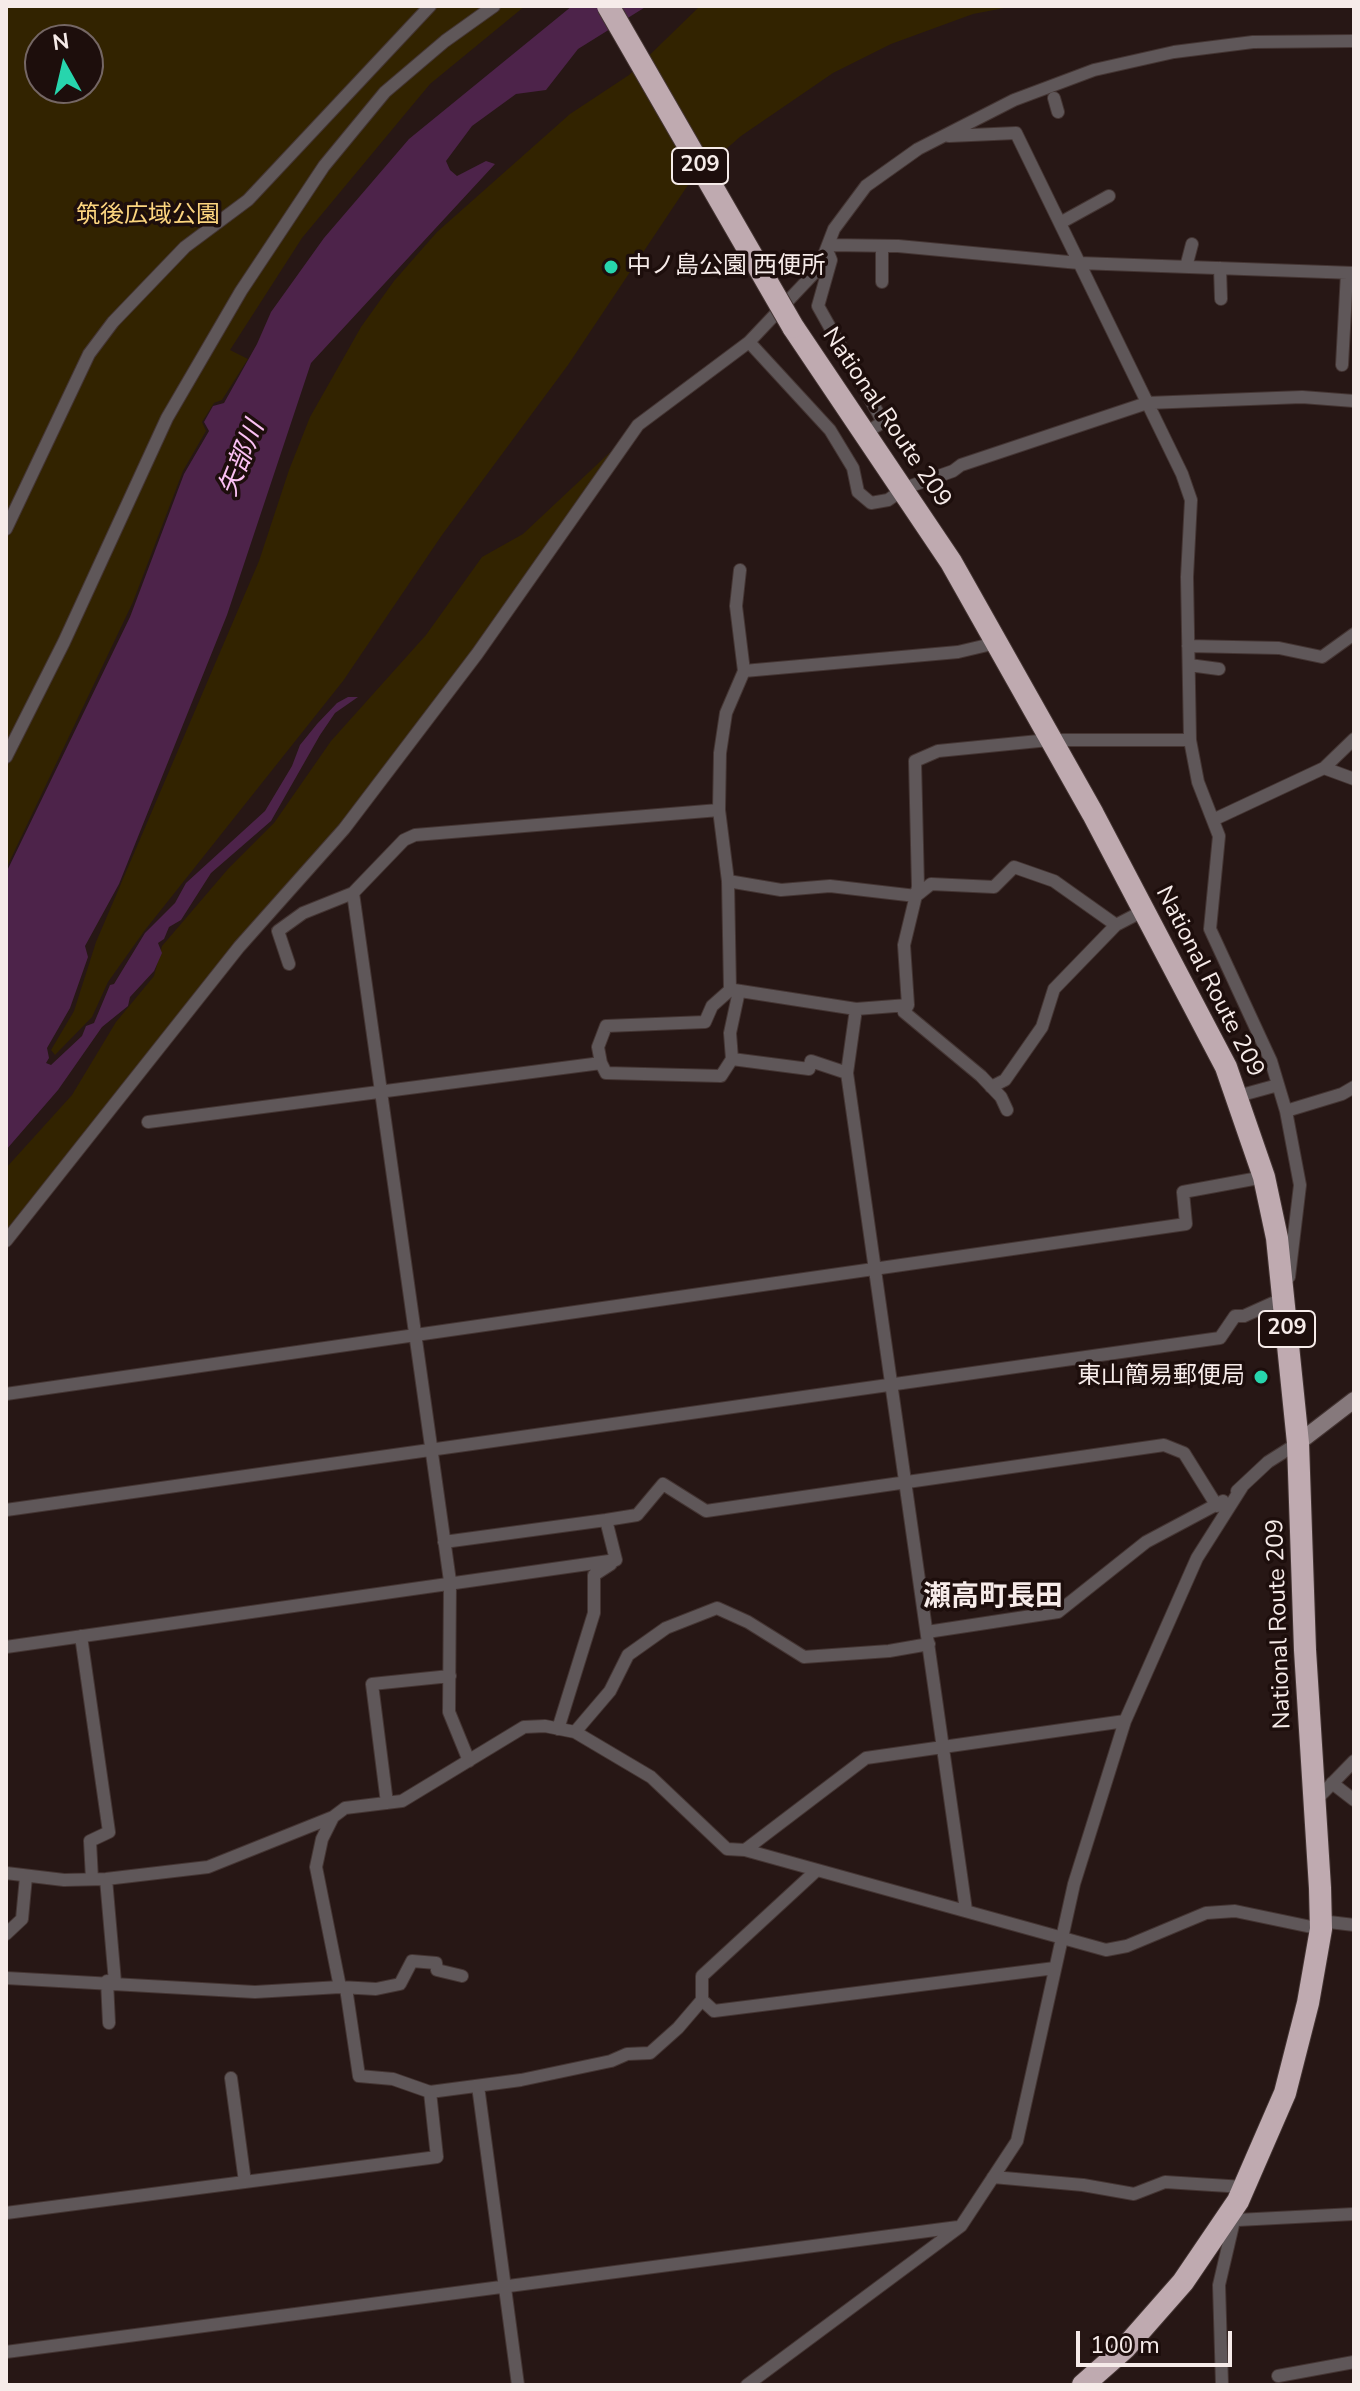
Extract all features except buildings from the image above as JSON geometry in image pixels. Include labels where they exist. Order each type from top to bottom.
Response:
[{"type":"highway","name":"National Route 209","points":[[608,6],[793,327],[905,488],[996,643],[1143,911],[1238,1096],[1264,1177],[1284,1301],[1298,1443],[1321,1925],[1308,2003],[1285,2093],[1239,2203],[1183,2282],[1125,2348],[1083,2385]]},
{"type":"main road","points":[[1298,1443],[1354,1400]]},
{"type":"street","points":[[6,529],[89,354],[113,322],[185,247],[248,200],[430,6]]},
{"type":"street","points":[[6,757],[64,642],[167,418],[241,291],[324,166],[385,92],[445,41],[494,6]]},
{"type":"street","points":[[6,1241],[239,947],[344,829],[477,654],[638,425],[749,342],[819,268],[834,229],[866,186],[918,149],[1014,100],[1101,69],[1174,52],[1245,43],[1354,41]]},
{"type":"street","points":[[1054,98],[1058,112]]},
{"type":"street","points":[[6,1510],[1220,1338],[1235,1316],[1244,1316],[1284,1301],[1300,1185],[1286,1111],[1278,1085],[1210,929],[1219,836],[1215,819],[1198,782],[1190,740],[1191,500],[1016,133],[942,136]]},
{"type":"street","points":[[1060,223],[1109,196]]},
{"type":"street","points":[[1186,267],[1192,244]]},
{"type":"street","points":[[829,248],[882,246],[1079,263],[1350,273],[1342,365]]},
{"type":"street","points":[[882,246],[882,282]]},
{"type":"street","points":[[829,248],[831,260],[818,306],[883,422],[875,427]]},
{"type":"street","points":[[1220,268],[1221,299]]},
{"type":"street","points":[[749,342],[830,430],[853,468],[858,492],[871,503],[888,500],[905,488],[961,465],[1147,403],[1302,397],[1354,401]]},
{"type":"street","points":[[740,570],[736,606],[744,671],[723,727],[719,810],[728,881],[734,990],[730,1033],[732,1059],[721,1076],[606,1073],[601,1063],[598,1047],[606,1026],[705,1022],[712,1006],[734,990],[856,1009],[908,1005]]},
{"type":"street","points":[[1188,646],[1279,648],[1322,657],[1354,634]]},
{"type":"street","points":[[744,671],[958,652],[996,643]]},
{"type":"street","points":[[1189,665],[1219,669]]},
{"type":"street","points":[[1215,819],[1324,768],[1354,739]]},
{"type":"street","points":[[1007,1110],[991,1087],[904,1012],[908,1005],[904,945],[916,896],[915,761],[938,751],[1049,740],[1190,740]]},
{"type":"street","points":[[1324,768],[1354,779]]},
{"type":"street","points":[[289,964],[278,931],[303,913],[353,893],[404,840],[415,835],[719,810]]},
{"type":"street","points":[[728,881],[781,890],[830,886],[916,896],[931,884],[994,887],[1014,867],[1054,881],[1116,925]]},
{"type":"street","points":[[353,893],[450,1581],[449,1712],[469,1761]]},
{"type":"street","points":[[991,1087],[1005,1080],[1042,1027],[1054,989],[1116,925],[1143,911]]},
{"type":"street","points":[[856,1009],[847,1073],[966,1910]]},
{"type":"street","points":[[732,1059],[809,1069],[811,1061],[847,1073]]},
{"type":"street","points":[[148,1122],[601,1063]]},
{"type":"street","points":[[1238,1096],[1278,1085]]},
{"type":"street","points":[[1286,1111],[1342,1094],[1354,1087]]},
{"type":"street","points":[[6,1394],[1186,1224],[1183,1192],[1264,1177]]},
{"type":"street","points":[[575,1732],[610,1691],[628,1655],[666,1628],[717,1608],[748,1622],[804,1657],[889,1651],[928,1638],[1058,1612],[1146,1542],[1217,1506],[1268,1462],[1298,1443]]},
{"type":"street","points":[[444,1542],[637,1515],[663,1484],[706,1511],[1164,1445],[1184,1453],[1217,1506]]},
{"type":"street","points":[[747,2385],[961,2226],[1017,2141],[1074,1884],[1125,1721],[1197,1558],[1242,1487]]},
{"type":"street","points":[[606,1520],[616,1560]]},
{"type":"street","points":[[6,1647],[450,1581],[496,1579],[616,1560]]},
{"type":"street","points":[[558,1729],[594,1613],[594,1575],[616,1560]]},
{"type":"street","points":[[81,1636],[109,1832],[90,1841],[92,1879]]},
{"type":"street","points":[[387,1803],[372,1684],[450,1676]]},
{"type":"street","points":[[745,1850],[866,1758],[1125,1721]]},
{"type":"street","points":[[6,1873],[26,1877],[106,1879],[208,1867],[333,1817],[345,1808],[402,1801],[524,1727],[575,1732],[651,1777],[727,1849],[745,1850],[1106,1950],[1127,1946],[1206,1913],[1235,1911],[1321,1925],[1354,1925]]},
{"type":"street","points":[[1315,1801],[1354,1761]]},
{"type":"street","points":[[1332,1783],[1354,1800]]},
{"type":"street","points":[[333,1817],[322,1839],[316,1867],[359,2076],[393,2079],[430,2092],[521,2080],[611,2061],[627,2054],[650,2053],[678,2028],[702,2000],[702,1976],[817,1870]]},
{"type":"street","points":[[6,1934],[22,1919],[26,1877]]},
{"type":"street","points":[[106,1879],[111,1982],[109,2023]]},
{"type":"street","points":[[6,1978],[255,1992],[395,1988],[412,1961],[436,1963],[437,1970],[462,1976]]},
{"type":"street","points":[[702,2000],[714,2011],[1055,1968]]},
{"type":"street","points":[[231,2078],[245,2182]]},
{"type":"street","points":[[478,2086],[516,2385]]},
{"type":"street","points":[[6,2213],[437,2157],[430,2092]]},
{"type":"street","points":[[993,2177],[1083,2185],[1134,2194],[1165,2182],[1239,2203],[1354,2214]]},
{"type":"street","points":[[1222,2385],[1219,2285],[1239,2203]]},
{"type":"street","points":[[6,2352],[961,2226]]},
{"type":"street","points":[[1278,2376],[1354,2362]]},
{"type":"green space","name":"筑後広域公園","points":[[6,6],[525,6],[430,84],[302,238],[230,350],[248,359],[222,400],[214,403],[202,422],[206,431],[183,471],[133,602],[6,869]]},
{"type":"green space","points":[[700,6],[1015,6],[973,14],[891,44],[833,73],[741,136],[692,179],[568,365],[442,535],[343,681],[145,930],[108,982],[92,1017],[55,1055],[51,1050],[74,1011],[96,942],[259,561],[310,417],[361,327],[394,281],[437,232],[570,114],[629,75]]},
{"type":"green space","points":[[621,442],[410,739],[260,920],[6,1238],[6,1168],[72,1095],[116,1022],[154,976],[162,946],[228,869],[274,823],[331,741],[426,635],[482,557],[523,534]]},
{"type":"water","name":"矢部川","points":[[572,6],[647,6],[578,49],[546,90],[516,94],[472,126],[446,161],[450,170],[457,176],[486,161],[495,164],[311,363],[227,615],[119,884],[85,946],[88,957],[70,1008],[47,1048],[49,1058],[46,1063],[51,1065],[82,1036],[86,1026],[94,1023],[110,985],[114,984],[145,933],[175,903],[186,883],[265,811],[292,766],[300,745],[317,724],[337,703],[348,697],[358,697],[335,713],[271,821],[211,873],[181,920],[169,927],[164,939],[158,943],[162,953],[154,971],[130,997],[128,1006],[102,1027],[58,1090],[6,1150],[6,873],[130,617],[184,474],[209,431],[204,422],[213,406],[224,403],[271,312],[324,238],[409,139]]},
{"type":"place","name":"中ノ島公園 西便所","points":[[611,267]]},
{"type":"place","name":"東山簡易郵便局","points":[[1261,1377]]},
{"type":"district","name":"瀬高町長田","points":[[993,1598]]}]
